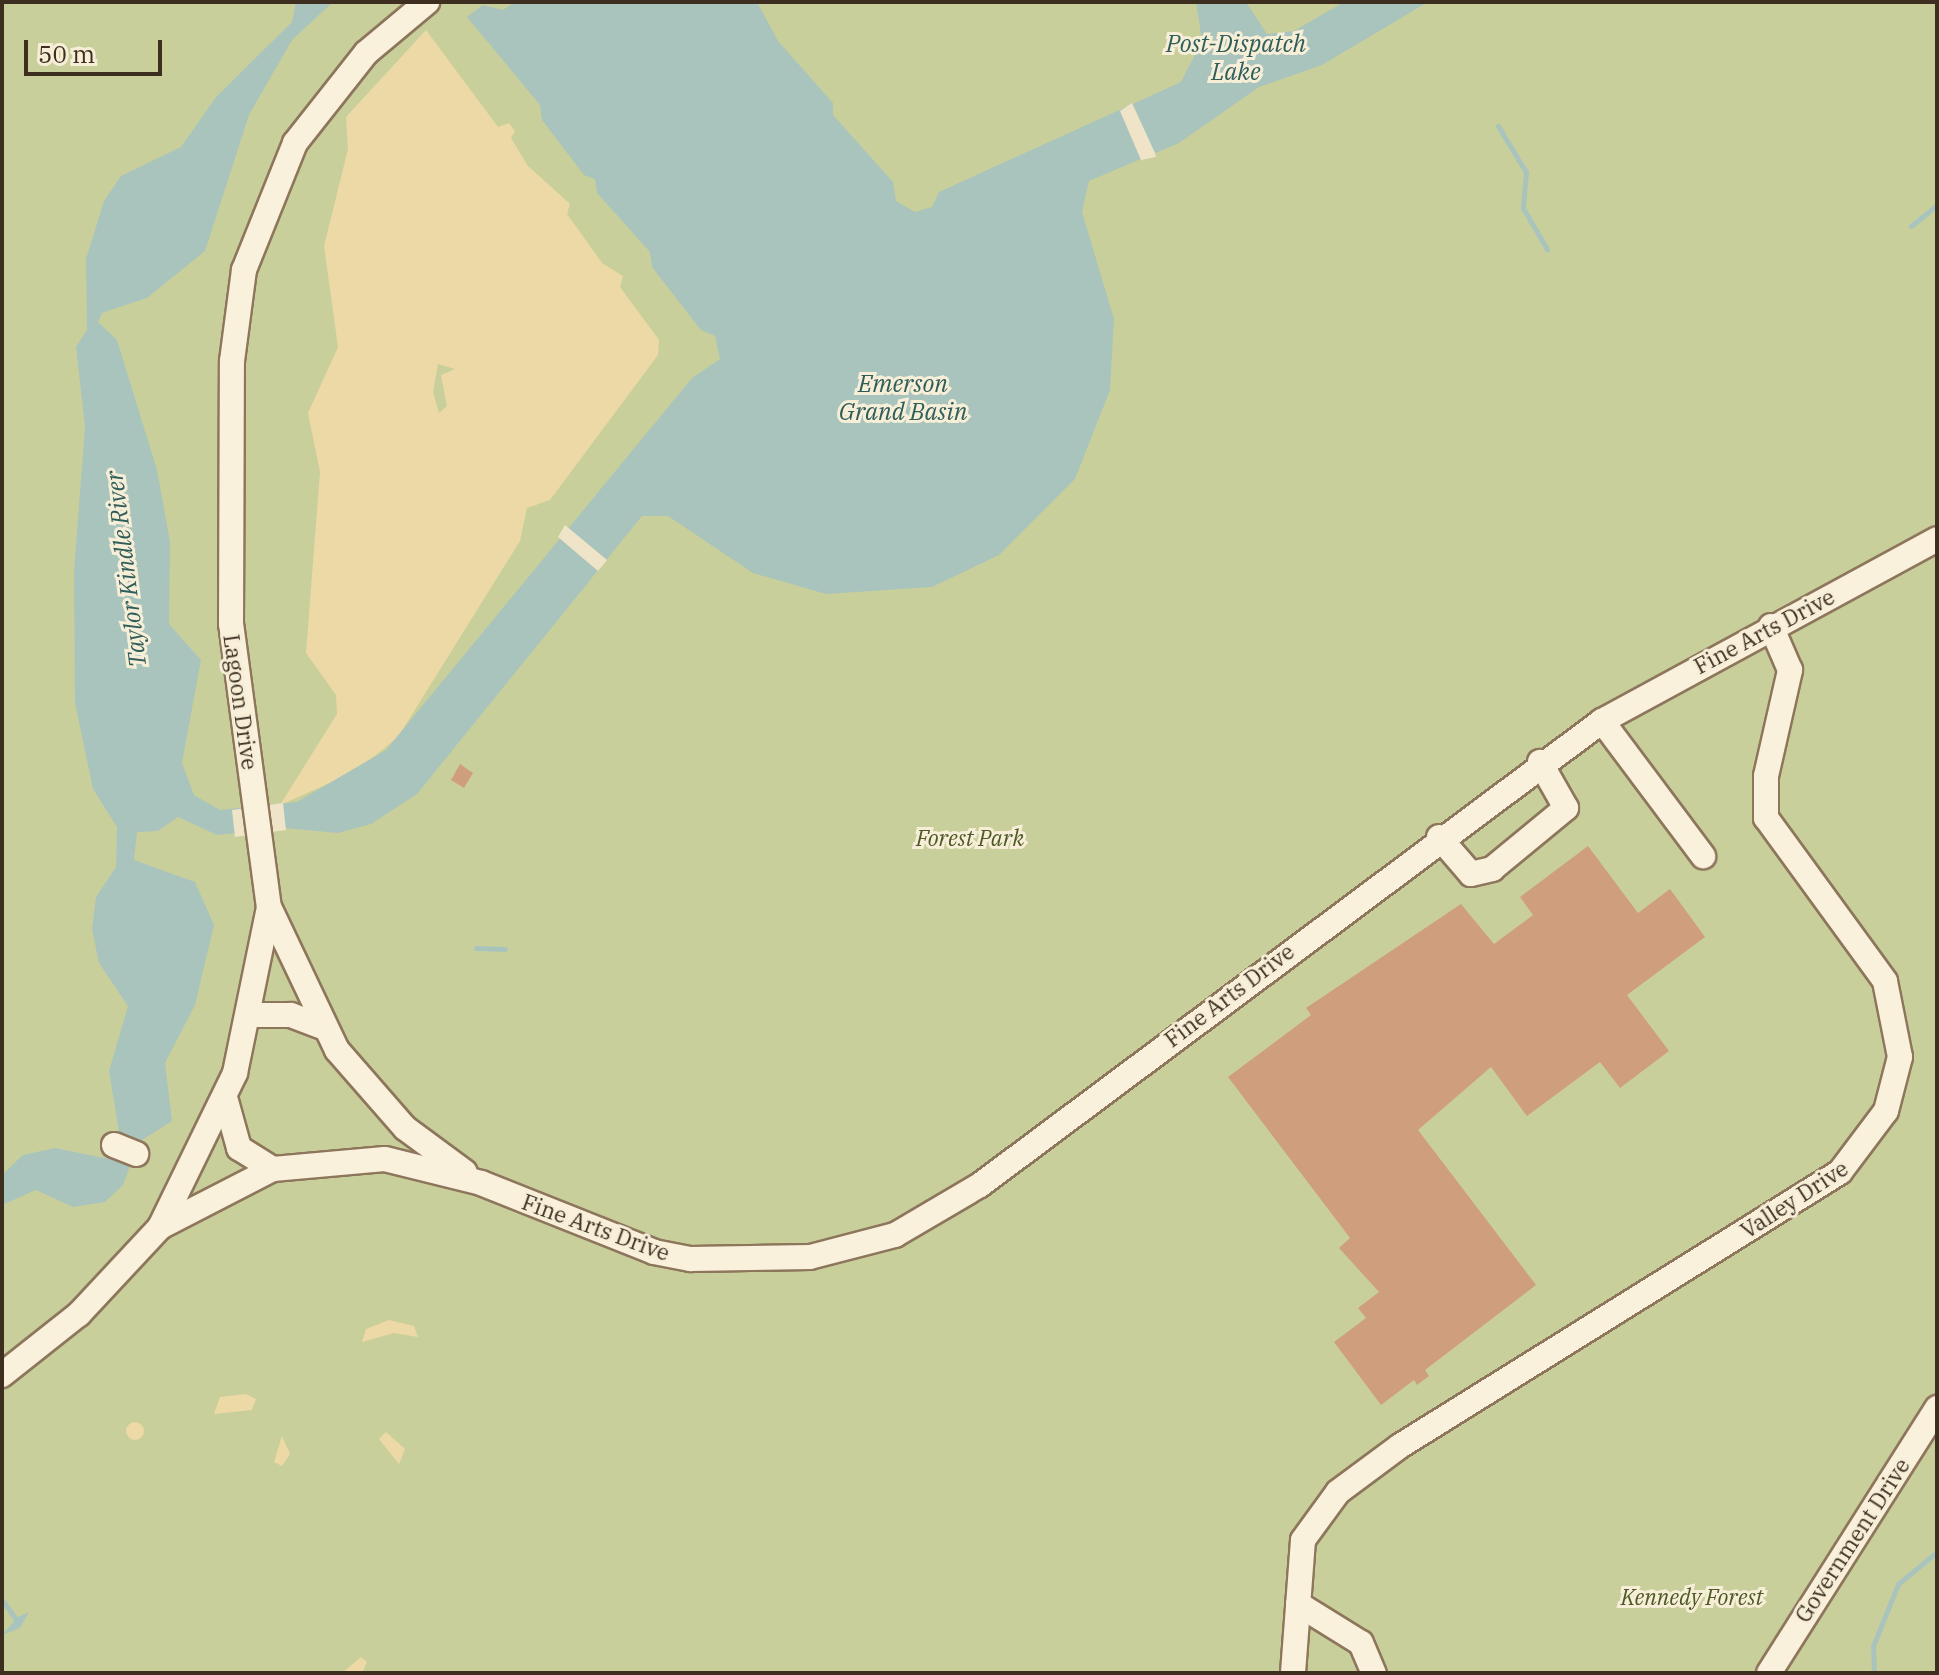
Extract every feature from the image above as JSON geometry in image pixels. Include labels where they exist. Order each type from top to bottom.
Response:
[{"type":"street","name":"Lagoon Drive","points":[[2,1375],[79,1314],[160,1227],[226,1101],[249,1015],[269,908],[229,588],[232,361],[244,270],[295,143],[366,53],[427,2]]},
{"type":"street","name":"Fine Arts Drive","points":[[160,1227],[273,1169],[385,1159],[481,1183],[654,1252],[691,1259],[810,1257],[895,1235],[980,1185],[1540,762],[1602,721],[1771,626],[1937,539]]},
{"type":"street","name":"Valley Drive","points":[[1293,1673],[1307,1528],[1338,1492],[1413,1438],[1840,1172],[1882,1120],[1900,1057],[1885,981],[1766,818],[1766,776],[1790,670],[1771,626]]},
{"type":"street","points":[[1602,721],[1703,856]]},
{"type":"street","points":[[1439,837],[1471,874],[1492,869],[1566,808],[1540,762]]},
{"type":"street","name":"Fine Arts Drive","points":[[269,908],[322,1027],[405,1128],[481,1183]]},
{"type":"street","points":[[249,1015],[291,1015],[322,1027]]},
{"type":"street","points":[[226,1101],[239,1148],[273,1169]]},
{"type":"street","name":"Government Drive","points":[[1769,1673],[1937,1408]]},
{"type":"street","points":[[1298,1604],[1361,1643],[1374,1673]]},
{"type":"green space","name":"Forest Park","points":[[2,2],[1937,2],[1937,1673],[2,1673]]},
{"type":"sand","points":[[426,30],[498,127],[509,123],[515,131],[511,138],[528,166],[570,204],[567,214],[602,263],[623,276],[620,287],[659,340],[658,355],[550,500],[527,508],[520,541],[398,737],[355,772],[280,805],[337,714],[336,695],[306,653],[320,472],[308,413],[338,347],[324,246],[348,149],[346,117]],"holes":[[[438,364],[455,369],[441,375],[447,406],[439,413],[433,392]]]},
{"type":"sand","points":[[389,1320],[414,1326],[418,1337],[394,1333],[362,1342],[366,1329]]},
{"type":"sand","points":[[246,1394],[256,1399],[252,1410],[214,1414],[220,1397]]},
{"type":"sand","points":[[131,1422],[139,1422],[144,1431],[142,1438],[131,1440],[126,1435],[126,1427]]},
{"type":"sand","points":[[386,1432],[405,1449],[399,1464],[379,1439]]},
{"type":"sand","points":[[282,1436],[290,1454],[282,1466],[274,1462]]},
{"type":"sand","points":[[361,1657],[367,1662],[362,1673],[342,1673]]},
{"type":"water","name":"Emerson Grand Basin","points":[[296,2],[333,2],[292,40],[249,115],[205,251],[147,298],[102,313],[98,322],[117,340],[157,470],[170,542],[169,624],[201,660],[182,763],[194,795],[220,810],[297,802],[386,750],[692,378],[720,359],[715,336],[701,330],[652,267],[650,252],[597,193],[595,179],[584,175],[542,120],[540,105],[467,17],[483,5],[503,10],[515,2],[757,2],[778,41],[833,103],[833,115],[893,182],[896,201],[915,212],[932,207],[939,192],[1181,82],[1202,41],[1196,2],[1246,2],[1267,34],[1294,31],[1344,2],[1428,2],[1322,65],[1259,87],[1179,143],[1089,181],[1082,212],[1114,319],[1110,390],[1075,479],[999,555],[932,587],[826,594],[753,573],[668,516],[642,516],[417,794],[371,824],[338,833],[285,828],[217,835],[178,817],[158,831],[137,832],[134,860],[195,882],[214,925],[195,1005],[165,1063],[172,1121],[139,1142],[123,1185],[105,1202],[73,1207],[36,1190],[2,1205],[2,1175],[23,1155],[55,1148],[109,1159],[120,1138],[109,1071],[128,1006],[99,963],[92,929],[96,897],[116,867],[117,827],[93,789],[75,703],[74,572],[85,427],[76,347],[87,330],[86,259],[104,201],[121,176],[181,147],[216,97],[292,22]]},
{"type":"water","points":[[29,1612],[20,1628],[2,1635],[18,1617]]},
{"type":"pier","points":[[1132,103],[1156,157],[1141,160],[1120,111]]},
{"type":"pier","points":[[565,525],[607,560],[598,571],[558,537]]},
{"type":"pier","points":[[283,803],[286,830],[235,837],[232,810]]},
{"type":"building","points":[[460,764],[473,773],[464,788],[451,780]]},
{"type":"building","points":[[1588,846],[1638,913],[1670,889],[1705,937],[1627,995],[1669,1051],[1620,1088],[1600,1062],[1527,1116],[1491,1067],[1418,1130],[1536,1285],[1425,1370],[1429,1376],[1417,1385],[1414,1380],[1381,1405],[1334,1342],[1366,1318],[1358,1308],[1379,1292],[1339,1248],[1350,1238],[1228,1077],[1311,1015],[1306,1008],[1461,904],[1494,944],[1533,915],[1520,897]]},
{"type":"waterway","points":[[1498,126],[1526,172],[1523,208],[1547,249]]},
{"type":"waterway","points":[[1911,226],[1937,205]]},
{"type":"waterway","points":[[476,948],[505,949]]},
{"type":"waterway","points":[[1874,1673],[1873,1646],[1898,1584],[1937,1552]]},
{"type":"waterway","points":[[2,1600],[18,1622]]},
{"type":"water label","name":"Post-Dispatch Lake","points":[[1236,58]]},
{"type":"water label","name":"Taylor Kindle River","points":[[126,569]]},
{"type":"park label","name":"Kennedy Forest","points":[[1692,1597]]}]
